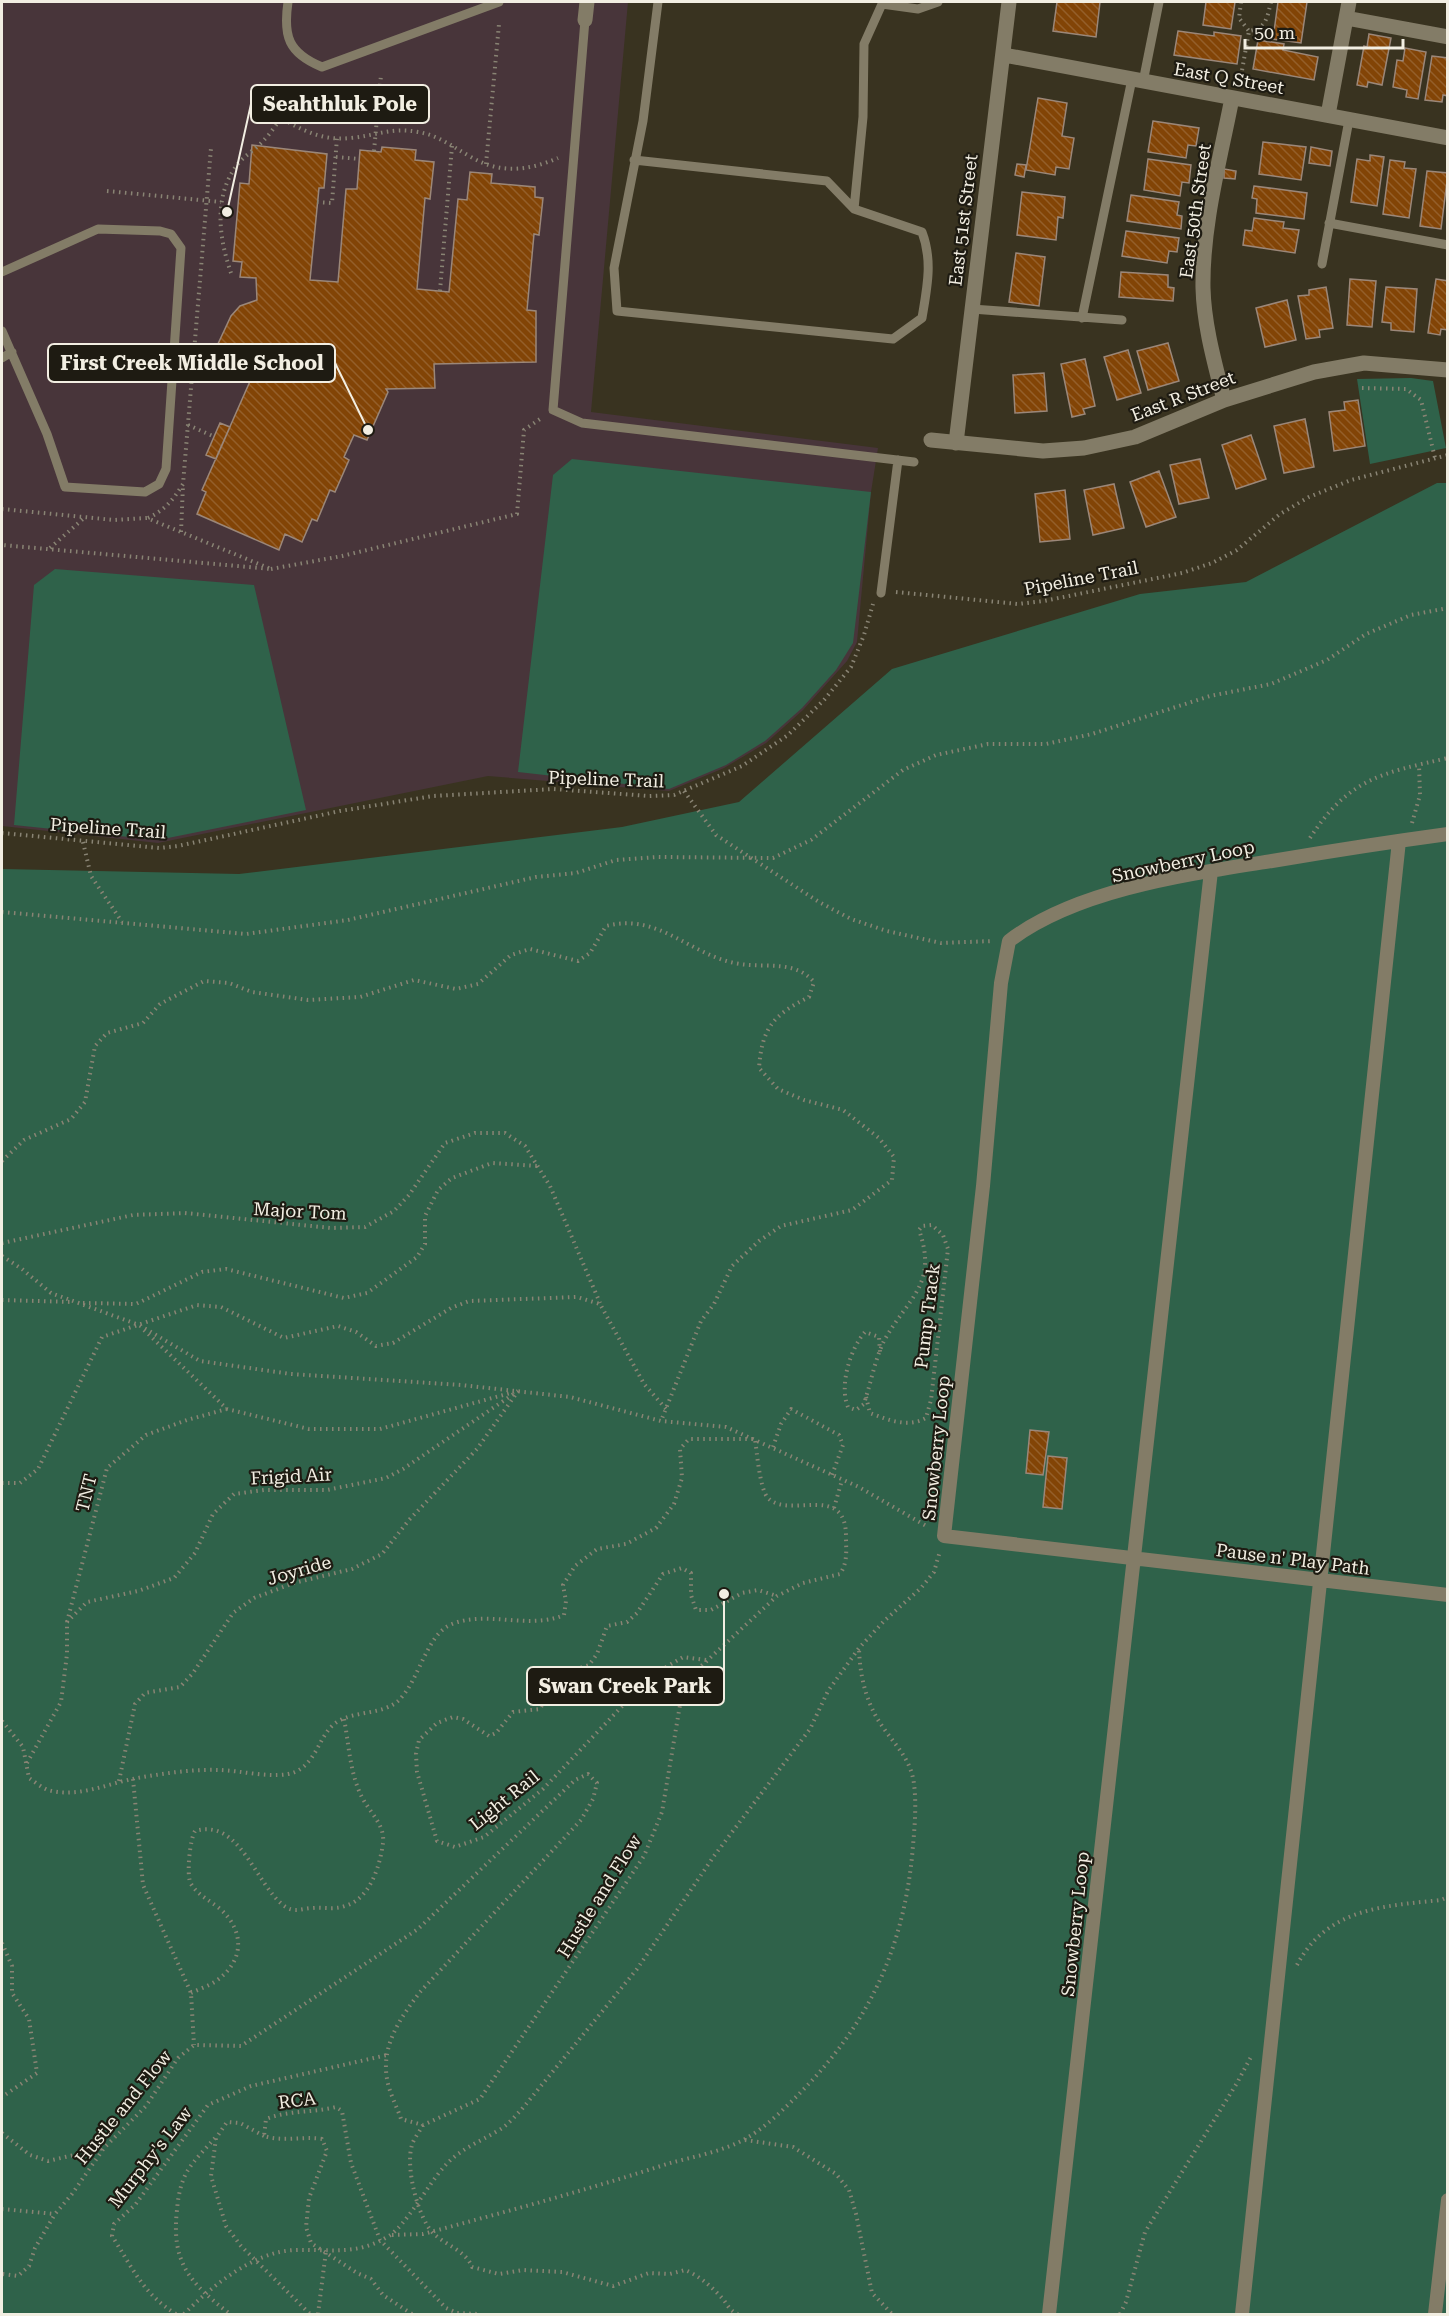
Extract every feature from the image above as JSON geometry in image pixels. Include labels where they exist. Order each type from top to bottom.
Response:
[{"type":"street","points":[[585,20],[586,2]]},
{"type":"street","name":"East 51st Street","points":[[956,443],[1009,2]]},
{"type":"street","points":[[1328,116],[1349,2]]},
{"type":"street","points":[[1346,18],[1448,37]]},
{"type":"street","name":"East Q Street","points":[[1004,55],[1448,138]]},
{"type":"street","name":"East 50th Street","points":[[1224,400],[1212,351],[1203,288],[1210,213],[1232,98]]},
{"type":"street","name":"East R Street","points":[[931,440],[1043,452],[1084,448],[1134,436],[1224,400],[1314,372],[1364,363],[1448,370]]},
{"type":"street","name":"Snowberry Loop","points":[[1050,2314],[1134,1558],[944,1536],[983,1186],[1002,974],[1009,941],[1022,931],[1069,909],[1113,893],[1212,871],[1448,834]]},
{"type":"street","points":[[1242,2314],[1400,840]]},
{"type":"street","points":[[1134,1558],[1212,871]]},
{"type":"street","name":"Pause n' Play Path","points":[[1134,1558],[1448,1595]]},
{"type":"street","points":[[1435,2314],[1448,2200]]},
{"type":"lane","points":[[288,2],[286,17],[290,43],[303,59],[322,66],[499,2]]},
{"type":"lane","points":[[634,160],[827,181],[854,209],[922,232],[928,249],[929,272],[922,318],[892,339],[617,311],[614,268],[634,160],[643,121],[658,2]]},
{"type":"lane","points":[[854,209],[863,117],[864,44],[882,4],[918,9],[938,2]]},
{"type":"lane","points":[[1082,318],[1159,2]]},
{"type":"lane","points":[[585,20],[553,410],[582,423],[914,462]]},
{"type":"lane","points":[[1322,264],[1349,120]]},
{"type":"lane","points":[[1329,224],[1448,245]]},
{"type":"lane","points":[[2,272],[98,229],[160,231],[171,234],[181,248],[166,469],[159,484],[145,492],[65,487],[47,434],[2,331]]},
{"type":"lane","points":[[972,309],[1122,320]]},
{"type":"lane","points":[[2,358],[12,352]]},
{"type":"lane","points":[[881,593],[898,460]]},
{"type":"path","points":[[1241,2],[1239,18],[1249,31],[1241,76]]},
{"type":"path","points":[[1249,31],[1260,29],[1266,21],[1270,2]]},
{"type":"path","points":[[486,164],[499,24]]},
{"type":"path","points":[[374,152],[381,75]]},
{"type":"path","points":[[231,273],[220,226],[221,202],[227,181],[237,164],[264,140],[281,118],[302,130],[337,138],[351,138],[376,131],[415,131],[431,134],[486,164],[519,170],[537,167],[558,158]]},
{"type":"path","points":[[317,202],[332,203],[337,138]]},
{"type":"path","points":[[440,291],[452,146]]},
{"type":"path","points":[[181,532],[211,148]]},
{"type":"path","points":[[336,157],[360,159]]},
{"type":"path","points":[[107,191],[221,202]]},
{"type":"path","points":[[1362,388],[1406,389],[1421,400],[1435,458]]},
{"type":"path","points":[[2,545],[271,569],[342,556],[518,514],[524,430],[553,410]]},
{"type":"path","points":[[188,425],[215,437]]},
{"type":"path","name":"Pipeline Trail","points":[[2,833],[129,847],[178,846],[340,811],[434,796],[553,789],[649,796],[674,795],[751,760],[788,735],[824,700],[851,667],[864,635],[873,603],[881,593],[892,591],[1018,604],[1044,601],[1182,573],[1212,563],[1237,550],[1280,514],[1309,497],[1351,480],[1448,455]]},
{"type":"path","points":[[147,518],[161,512],[172,501],[183,484]]},
{"type":"path","points":[[2,509],[85,517],[147,518],[271,569]]},
{"type":"path","points":[[49,549],[85,517]]},
{"type":"path","points":[[2,912],[246,934],[348,920],[536,877],[576,873],[616,860],[658,857],[749,859],[780,856],[811,840],[903,770],[936,755],[988,744],[1046,744],[1092,734],[1210,696],[1271,684],[1327,660],[1366,634],[1412,615],[1448,608]]},
{"type":"path","points":[[1298,857],[1328,811],[1350,792],[1383,773],[1448,758]]},
{"type":"path","points":[[1400,840],[1410,828],[1416,814],[1420,795],[1419,765]]},
{"type":"path","points":[[684,791],[716,835],[749,859],[851,919],[887,931],[941,943],[1009,941]]},
{"type":"path","points":[[83,842],[91,876],[122,922]]},
{"type":"path","points":[[2,1161],[24,1140],[71,1119],[85,1102],[95,1046],[107,1033],[143,1023],[160,1004],[204,981],[229,983],[252,992],[308,1000],[360,997],[414,980],[456,989],[478,984],[511,955],[530,950],[578,961],[590,953],[606,926],[624,921],[667,932],[723,961],[787,966],[806,972],[814,982],[809,997],[774,1020],[761,1041],[759,1068],[778,1089],[804,1100],[843,1110],[879,1138],[894,1158],[892,1180],[852,1210],[781,1226],[759,1241],[732,1266],[714,1304],[701,1321],[661,1421]]},
{"type":"path","name":"Major Tom","points":[[2,1243],[133,1215],[185,1213],[321,1227],[365,1227],[394,1211],[409,1195],[445,1143],[475,1133],[506,1133],[525,1146],[550,1186],[600,1304]]},
{"type":"path","points":[[2,1300],[136,1304],[202,1272],[226,1269],[344,1298],[367,1293],[417,1257],[425,1244],[425,1216],[438,1190],[452,1178],[492,1163],[538,1166]]},
{"type":"path","name":"Pump Track","points":[[932,1225],[943,1235],[948,1249],[931,1400],[926,1418],[915,1424],[882,1418],[870,1413],[866,1396],[884,1340],[921,1288],[926,1251],[919,1230],[922,1226],[932,1225]]},
{"type":"path","points":[[2,1256],[51,1293],[139,1325],[200,1361],[291,1374],[570,1397],[661,1421],[726,1426],[843,1480],[944,1536],[934,1572],[921,1588],[885,1620],[859,1648],[828,1691],[810,1730],[714,1856],[638,1969],[522,2109],[501,2130],[460,2150],[391,2235]]},
{"type":"path","points":[[2,1483],[20,1483],[38,1469],[102,1337],[197,1305],[221,1307],[284,1338],[338,1326],[356,1332],[376,1346],[393,1342],[451,1308],[469,1301],[577,1297],[600,1304],[644,1384],[666,1409]]},
{"type":"path","points":[[139,1325],[227,1409],[309,1430],[380,1429],[519,1391]]},
{"type":"path","points":[[866,1396],[864,1404],[855,1410],[848,1407],[844,1399],[851,1354],[865,1332],[879,1337],[880,1352]]},
{"type":"path","name":"Frigid Air","points":[[67,1622],[87,1602],[138,1591],[174,1578],[195,1553],[213,1514],[234,1494],[264,1490],[327,1490],[386,1478],[403,1470],[519,1391]]},
{"type":"path","name":"Joyride","points":[[119,1782],[135,1704],[145,1693],[180,1687],[193,1674],[233,1613],[254,1598],[294,1583],[352,1569],[382,1554],[409,1520],[477,1449],[519,1391]]},
{"type":"path","name":"TNT","points":[[67,1622],[107,1468],[146,1436],[227,1409]]},
{"type":"path","points":[[772,1447],[781,1424],[791,1409],[839,1435],[843,1445],[832,1476]]},
{"type":"path","points":[[2,1721],[23,1747],[29,1778],[47,1790],[80,1793],[133,1779],[194,1770],[279,1775],[294,1772],[309,1762],[331,1727],[344,1719],[380,1710],[397,1702],[408,1690],[435,1638],[450,1624],[470,1620],[550,1621],[564,1615],[566,1601],[563,1585],[574,1566],[597,1549],[626,1544],[657,1528],[674,1504],[682,1478],[680,1449],[689,1439],[754,1439]]},
{"type":"path","points":[[754,1439],[763,1492],[769,1500],[782,1506],[812,1504],[834,1508],[843,1480]]},
{"type":"path","name":"Hustle and Flow","points":[[2,2274],[18,2276],[29,2266],[35,2248],[55,2214],[104,2148],[146,2106],[178,2058],[194,2045],[241,2046],[418,1929],[575,1780],[588,1774],[597,1783],[593,1799],[581,1820],[420,1992],[396,2023],[387,2055],[387,2079],[401,2120],[423,2125],[480,2099],[644,1856],[662,1812],[681,1699],[698,1669],[777,1596],[803,1583],[840,1574],[846,1560],[846,1527],[843,1518],[834,1508]]},
{"type":"path","name":"Light Rail","points":[[707,1660],[682,1657],[651,1676],[543,1789],[484,1837],[455,1848],[437,1840],[417,1772],[416,1754],[419,1740],[437,1723],[453,1717],[463,1719],[489,1736],[496,1733],[513,1712],[540,1708],[558,1675],[589,1665],[597,1654],[607,1626],[627,1622],[637,1613],[663,1574],[682,1568],[691,1573],[691,1595],[696,1610],[711,1611],[742,1593],[758,1590],[777,1596]]},
{"type":"path","points":[[26,1765],[61,1701],[67,1654],[67,1622]]},
{"type":"path","points":[[184,2314],[204,2294],[255,2260],[275,2253],[295,2250],[343,2252],[391,2235],[432,2232],[633,2175],[744,2140],[786,2107],[816,2077],[838,2049],[882,1979],[897,1940],[907,1898],[912,1856],[914,1783],[901,1748],[882,1727],[871,1708],[860,1673],[859,1648]]},
{"type":"path","points":[[191,1993],[216,1981],[230,1967],[239,1952],[240,1940],[234,1926],[220,1909],[199,1894],[189,1881],[189,1840],[195,1831],[206,1828],[223,1834],[240,1847],[272,1893],[285,1906],[298,1911],[311,1907],[346,1906],[360,1898],[372,1880],[382,1853],[384,1833],[362,1797],[354,1774],[344,1719]]},
{"type":"path","points":[[133,1779],[143,1885],[191,1993],[194,2045]]},
{"type":"path","points":[[2,1943],[12,1966],[12,1993],[29,2019],[38,2073],[2,2097]]},
{"type":"path","name":"Murphy's Law","points":[[176,2314],[156,2301],[138,2279],[112,2236],[114,2224],[135,2205],[208,2105],[251,2086],[387,2055]]},
{"type":"path","name":"RCA","points":[[412,2314],[383,2295],[371,2279],[357,2274],[311,2243],[306,2227],[309,2198],[327,2151],[322,2139],[304,2136],[278,2140],[264,2136],[266,2119],[283,2112],[317,2112],[336,2107],[342,2110],[351,2163],[380,2240],[446,2308],[457,2313],[479,2314]]},
{"type":"path","points":[[230,2314],[204,2294],[180,2262],[175,2227],[179,2195],[187,2170],[216,2138],[226,2122],[240,2123],[264,2136]]},
{"type":"path","points":[[423,2125],[411,2145],[411,2165],[417,2202],[425,2223],[432,2232],[447,2246],[468,2258],[472,2267],[499,2274],[523,2270],[562,2272],[613,2286],[649,2273],[670,2274],[685,2270],[700,2278],[723,2299],[730,2311],[738,2314]]},
{"type":"path","points":[[2,2133],[30,2155],[48,2161],[104,2148]]},
{"type":"path","points":[[216,2138],[211,2176],[226,2226],[255,2260],[310,2314]]},
{"type":"path","points":[[744,2140],[793,2147],[836,2174],[849,2190],[852,2198],[872,2293],[892,2314]]},
{"type":"path","points":[[2,2209],[55,2214]]},
{"type":"path","points":[[318,2314],[326,2251]]},
{"type":"shaded area","points":[[2,2],[628,2],[591,412],[878,448],[871,492],[857,642],[847,661],[803,710],[766,743],[724,768],[669,791],[488,776],[158,843],[2,826]]},
{"type":"green space","points":[[1411,378],[1433,381],[1446,448],[1370,464],[1357,379]]},
{"type":"green space","points":[[572,459],[871,492],[853,643],[836,670],[802,708],[765,741],[726,765],[669,789],[518,772],[553,475]]},
{"type":"green space","points":[[1437,483],[1447,483],[1447,2314],[2,2314],[2,869],[239,874],[622,827],[739,802],[892,669],[1140,594],[1246,582]]},
{"type":"green space","points":[[55,569],[254,585],[306,810],[158,840],[14,825],[34,585]]},
{"type":"building","points":[[1057,2],[1100,2],[1096,37],[1053,31]]},
{"type":"building","points":[[1206,2],[1235,2],[1231,29],[1203,25]]},
{"type":"building","points":[[1278,2],[1307,2],[1301,43],[1273,39]]},
{"type":"building","points":[[1178,31],[1214,36],[1214,32],[1241,36],[1237,64],[1174,55]]},
{"type":"building","points":[[1369,34],[1391,38],[1382,85],[1368,82],[1367,87],[1357,85],[1364,46],[1367,47]]},
{"type":"building","points":[[1258,40],[1284,44],[1283,50],[1318,57],[1314,80],[1253,69]]},
{"type":"building","points":[[1405,48],[1426,52],[1418,99],[1406,97],[1407,90],[1393,87],[1397,60],[1403,61]]},
{"type":"building","points":[[1432,56],[1448,58],[1448,96],[1443,95],[1442,102],[1425,100]]},
{"type":"building","points":[[1038,98],[1067,103],[1062,136],[1074,138],[1069,169],[1056,167],[1055,175],[1026,170]]},
{"type":"building","points":[[1153,121],[1199,128],[1196,146],[1188,145],[1186,158],[1148,152]]},
{"type":"building","points":[[1263,142],[1306,147],[1301,180],[1259,174]]},
{"type":"building","points":[[252,145],[327,154],[324,188],[319,188],[310,280],[338,282],[346,189],[357,189],[360,150],[381,152],[382,147],[416,150],[415,160],[434,162],[430,199],[425,198],[417,289],[449,292],[458,199],[467,200],[470,172],[492,174],[491,183],[535,187],[535,197],[543,198],[539,235],[534,234],[527,310],[536,311],[536,362],[434,364],[435,388],[386,389],[388,392],[367,440],[354,435],[344,457],[349,460],[335,492],[330,490],[317,521],[312,519],[302,542],[285,534],[279,550],[197,514],[206,492],[202,490],[251,379],[211,379],[217,346],[231,316],[240,306],[257,300],[256,278],[240,277],[242,262],[233,261],[240,183],[249,184]]},
{"type":"building","points":[[1311,147],[1332,151],[1330,166],[1309,163]]},
{"type":"building","points":[[1370,155],[1384,157],[1377,206],[1351,202],[1357,159],[1370,161]]},
{"type":"building","points":[[1148,159],[1191,165],[1189,183],[1182,182],[1180,196],[1144,190]]},
{"type":"building","points":[[1390,160],[1405,162],[1404,168],[1416,169],[1409,218],[1383,214]]},
{"type":"building","points":[[1017,164],[1026,165],[1024,177],[1015,175]]},
{"type":"building","points":[[1224,169],[1236,171],[1235,179],[1224,178]]},
{"type":"building","points":[[1427,171],[1448,173],[1441,229],[1420,226]]},
{"type":"building","points":[[1254,186],[1307,193],[1304,219],[1256,213],[1257,199],[1252,198]]},
{"type":"building","points":[[1022,192],[1065,197],[1063,218],[1058,217],[1056,240],[1017,235]]},
{"type":"building","points":[[1131,195],[1179,202],[1177,215],[1182,216],[1181,229],[1127,221]]},
{"type":"building","points":[[1254,218],[1284,222],[1283,228],[1299,230],[1295,253],[1243,245],[1245,230],[1252,231]]},
{"type":"building","points":[[1126,231],[1179,238],[1177,252],[1169,251],[1167,263],[1122,256]]},
{"type":"building","points":[[1016,253],[1045,257],[1039,306],[1009,302]]},
{"type":"building","points":[[1121,272],[1168,275],[1168,287],[1174,288],[1173,301],[1119,297]]},
{"type":"building","points":[[1350,279],[1376,281],[1372,327],[1347,325]]},
{"type":"building","points":[[1436,279],[1448,281],[1448,330],[1441,329],[1440,335],[1428,333]]},
{"type":"building","points":[[1326,287],[1333,328],[1319,330],[1320,337],[1306,339],[1298,296],[1309,295],[1309,290]]},
{"type":"building","points":[[1386,287],[1417,289],[1414,332],[1391,330],[1391,323],[1382,322]]},
{"type":"building","points":[[1287,300],[1296,340],[1265,347],[1256,308]]},
{"type":"building","points":[[1168,343],[1179,381],[1148,390],[1137,351]]},
{"type":"building","points":[[1128,350],[1141,393],[1117,400],[1104,357]]},
{"type":"building","points":[[1085,359],[1095,406],[1083,409],[1085,414],[1072,417],[1061,364]]},
{"type":"building","points":[[1044,373],[1047,411],[1015,413],[1013,375]]},
{"type":"building","points":[[1358,400],[1365,446],[1334,451],[1329,412],[1345,410],[1344,402]]},
{"type":"building","points":[[1305,419],[1314,467],[1284,473],[1274,426]]},
{"type":"building","points":[[220,423],[230,427],[216,459],[206,455]]},
{"type":"building","points":[[1251,435],[1266,479],[1236,489],[1222,445]]},
{"type":"building","points":[[1200,459],[1209,498],[1179,504],[1170,465]]},
{"type":"building","points":[[1159,471],[1176,517],[1146,527],[1130,482]]},
{"type":"building","points":[[1114,484],[1124,528],[1093,535],[1084,490]]},
{"type":"building","points":[[1065,490],[1070,539],[1040,542],[1035,494]]},
{"type":"building","points":[[1030,1430],[1049,1432],[1043,1475],[1026,1473]]},
{"type":"building","points":[[1048,1456],[1067,1458],[1062,1509],[1043,1507]]},
{"type":"place","name":"Seahthluk Pole","points":[[227,212]]},
{"type":"place","name":"First Creek Middle School","points":[[368,430]]},
{"type":"place","name":"Swan Creek Park","points":[[724,1594]]}]
